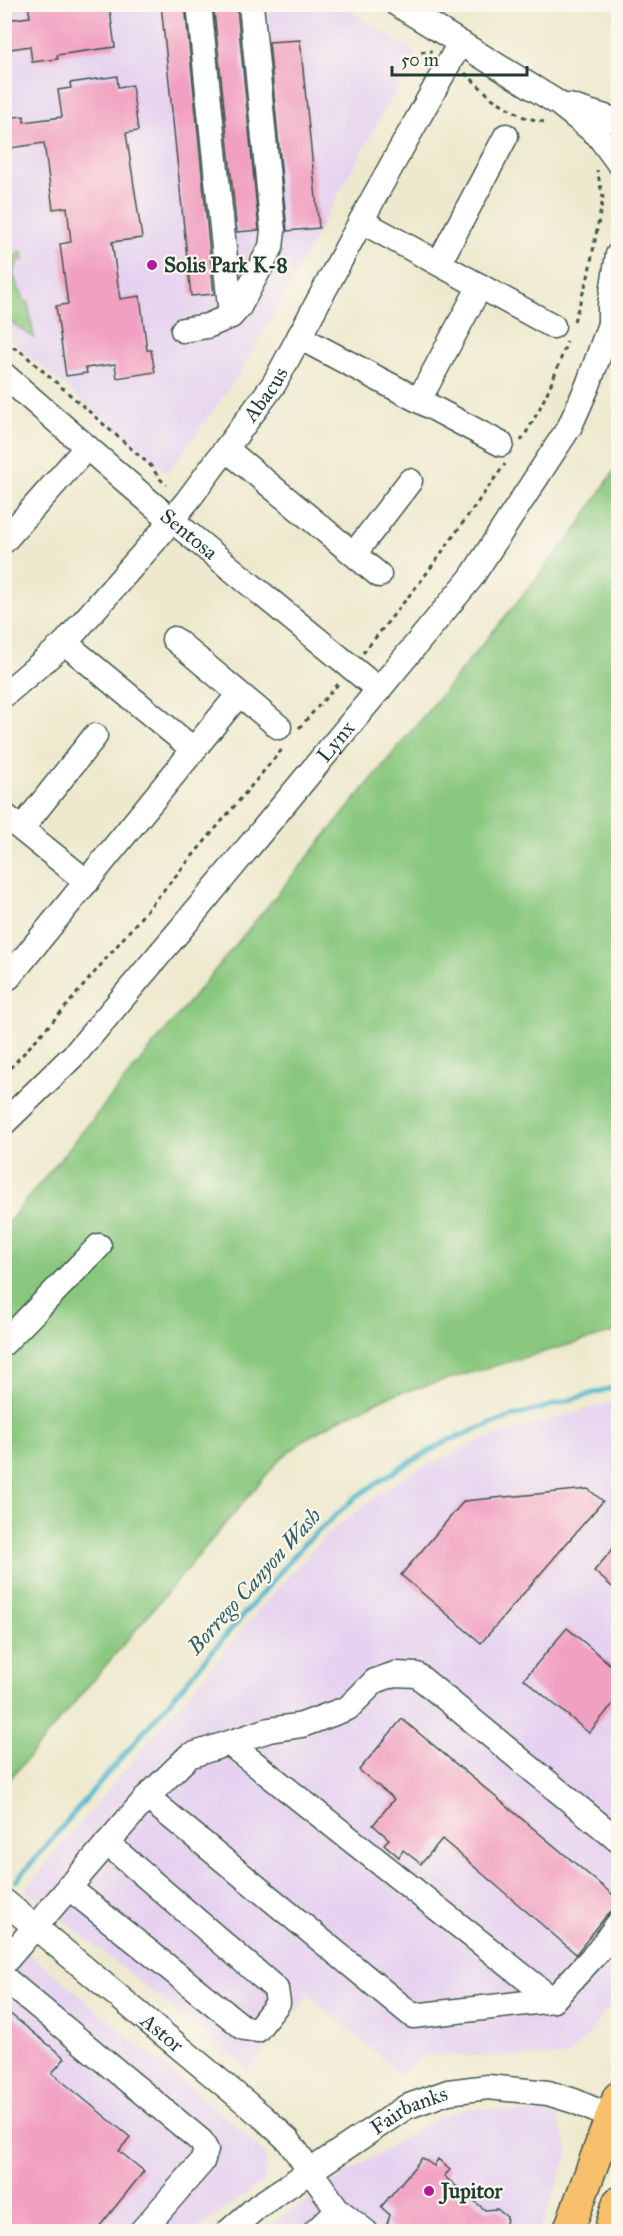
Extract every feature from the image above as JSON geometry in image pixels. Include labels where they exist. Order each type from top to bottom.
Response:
[{"type":"main road","points":[[568,2232],[616,2111]]},
{"type":"main road","points":[[609,2232],[618,2202]]},
{"type":"street","points":[[199,4],[231,316]]},
{"type":"street","points":[[183,330],[207,326],[231,316],[239,307],[271,247],[273,231],[251,4]]},
{"type":"street","points":[[397,4],[460,44],[554,114],[597,135],[607,165]]},
{"type":"street","name":"Abacus","points":[[6,691],[65,643],[171,519],[274,384],[361,221],[460,44]]},
{"type":"street","points":[[554,114],[618,121]]},
{"type":"street","points":[[439,263],[506,136]]},
{"type":"street","points":[[361,221],[564,332]]},
{"type":"street","name":"Lynx","points":[[4,1123],[76,1053],[471,578],[570,426],[614,317],[610,305],[618,255]]},
{"type":"street","points":[[419,400],[480,286]]},
{"type":"street","points":[[299,337],[419,400],[508,451]]},
{"type":"street","name":"Sentosa","points":[[4,375],[171,519],[379,690]]},
{"type":"street","points":[[4,541],[87,447]]},
{"type":"street","points":[[226,449],[379,574]]},
{"type":"street","points":[[354,554],[410,481]]},
{"type":"street","points":[[174,639],[239,694],[289,732]]},
{"type":"street","points":[[65,643],[194,750]]},
{"type":"street","points":[[9,977],[239,694]]},
{"type":"street","points":[[87,882],[13,821],[95,736]]},
{"type":"street","points":[[4,1343],[99,1246]]},
{"type":"street","points":[[4,1963],[147,1797],[189,1756],[269,1730],[302,1725],[348,1708],[375,1681],[395,1674],[417,1675],[618,1840]]},
{"type":"street","points":[[230,1744],[554,2000]]},
{"type":"street","points":[[147,1797],[413,2016],[554,2000],[599,1950],[618,1924]]},
{"type":"street","points":[[68,1887],[244,2028],[257,2030],[278,2003],[276,1989],[107,1843]]},
{"type":"street","name":"Astor","points":[[7,1902],[263,2117],[288,2140],[338,2210],[366,2232]]},
{"type":"street","points":[[4,1978],[201,2141],[206,2151],[202,2162],[141,2232]]},
{"type":"street","name":"Fairbanks","points":[[228,2232],[258,2206],[406,2107],[448,2092],[488,2087],[528,2090],[616,2111]]},
{"type":"street","points":[[315,2232],[338,2210]]},
{"type":"path","points":[[421,52],[430,50]]},
{"type":"path","points":[[468,75],[493,99],[524,117],[554,114]]},
{"type":"path","points":[[366,650],[424,577],[508,451],[535,419],[558,370],[564,332],[588,277],[607,165]]},
{"type":"path","points":[[4,345],[18,349],[151,466],[159,478],[167,484]]},
{"type":"path","points":[[4,1075],[63,1010],[289,732],[333,690]]},
{"type":"shaded area","name":"Solis Park K-8","points":[[4,5],[341,5],[416,53],[243,369],[168,473],[5,334]]},
{"type":"shaded area","points":[[618,1400],[618,1994],[591,2033],[566,2057],[421,2055],[401,2075],[309,1995],[248,2070],[25,1889],[273,1593],[318,1544],[342,1522],[396,1482],[471,1445]]},
{"type":"shaded area","points":[[4,1932],[267,2155],[264,2181],[197,2231],[5,2231]]},
{"type":"shaded area","points":[[470,2108],[556,2114],[569,2152],[540,2231],[260,2232],[349,2172],[435,2119]]},
{"type":"green space","points":[[22,251],[24,260],[18,260],[13,275],[26,303],[28,302],[34,338],[5,318],[5,263]]},
{"type":"green space","points":[[618,465],[618,1331],[389,1396],[338,1420],[307,1438],[279,1460],[5,1785],[5,1226],[573,534]]},
{"type":"building","points":[[28,4],[109,4],[115,47],[57,55],[58,59],[32,62],[30,46],[4,50],[6,20],[30,17]]},
{"type":"building","points":[[161,4],[185,4],[214,294],[191,296]]},
{"type":"building","points":[[237,9],[259,230],[237,232],[214,11]]},
{"type":"building","points":[[300,40],[319,228],[287,231],[269,42]]},
{"type":"building","points":[[117,76],[118,87],[132,85],[138,131],[126,133],[142,238],[112,242],[120,299],[140,296],[147,350],[151,350],[155,372],[117,378],[115,364],[86,368],[87,373],[66,376],[56,306],[68,304],[60,244],[71,242],[67,207],[53,209],[44,143],[4,149],[4,118],[24,116],[24,122],[62,117],[58,90],[71,88],[70,83]]},
{"type":"building","points":[[588,1489],[603,1501],[481,1643],[401,1575],[464,1501]]},
{"type":"building","points":[[618,1543],[618,1592],[594,1571]]},
{"type":"building","points":[[567,1628],[618,1671],[618,1698],[589,1733],[524,1679]]},
{"type":"building","points":[[402,1719],[618,1899],[618,1905],[606,1916],[576,1954],[442,1839],[421,1864],[403,1850],[399,1857],[384,1844],[389,1839],[373,1825],[394,1799],[359,1770]]},
{"type":"building","points":[[4,2009],[65,2058],[52,2073],[130,2137],[119,2151],[144,2171],[95,2232],[4,2232]]},
{"type":"building","name":"Jupitor","points":[[422,2158],[434,2166],[438,2159],[450,2170],[444,2176],[485,2210],[497,2209],[507,2217],[505,2232],[397,2232],[387,2224],[390,2215],[381,2207]]},
{"type":"waterway","name":"Borrego Canyon Wash","points":[[16,1881],[305,1543],[356,1497],[398,1469],[449,1440],[501,1420],[618,1386]]},
{"type":"place","name":"Solis Park K-8","points":[[152,265]]},
{"type":"place","name":"Jupitor","points":[[429,2191]]}]
